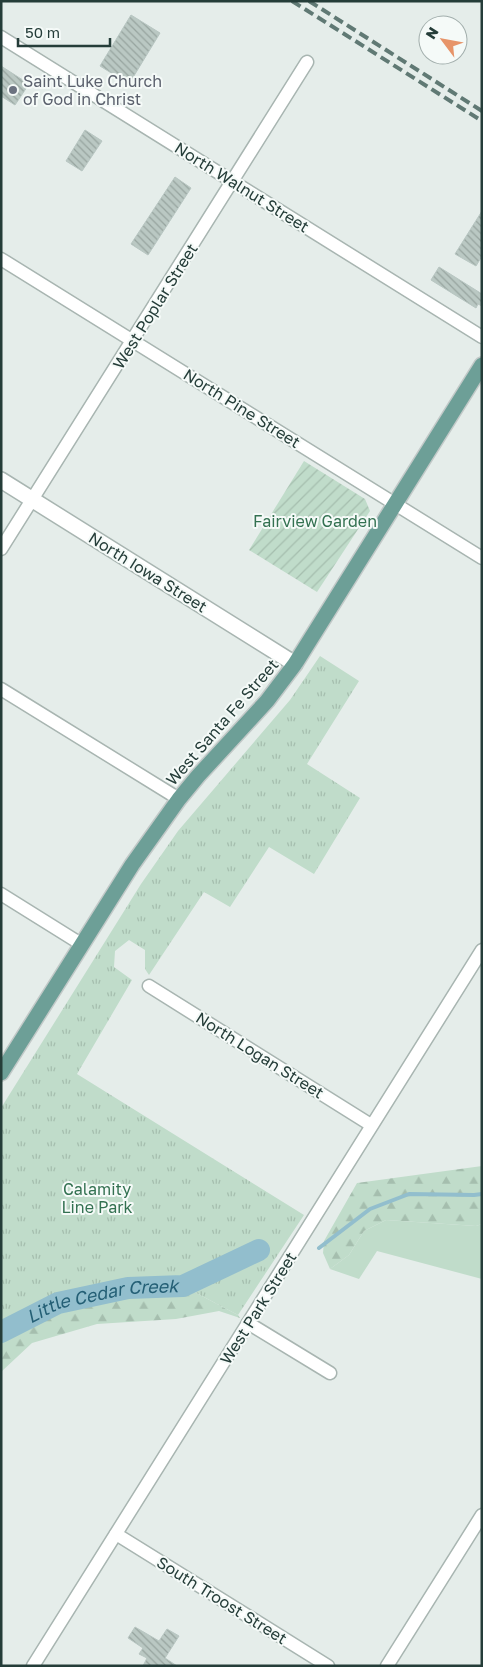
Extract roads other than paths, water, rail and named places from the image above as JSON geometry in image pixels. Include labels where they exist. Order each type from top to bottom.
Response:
[{"type":"main road","name":"West Santa Fe Street","points":[[1,1073],[132,865],[179,799],[267,701],[295,664],[482,365]]},
{"type":"street","name":"North Walnut Street","points":[[1,37],[482,337]]},
{"type":"street","name":"West Poplar Street","points":[[1,549],[307,62]]},
{"type":"street","name":"North Pine Street","points":[[1,259],[482,558]]},
{"type":"street","name":"North Iowa Street","points":[[1,480],[295,664]]},
{"type":"street","points":[[1,689],[179,799]]},
{"type":"street","points":[[1,894],[81,944]]},
{"type":"street","name":"West Park Street","points":[[33,1666],[482,950]]},
{"type":"street","name":"North Logan Street","points":[[149,986],[371,1125]]},
{"type":"street","points":[[248,1323],[330,1373]]},
{"type":"street","points":[[387,1666],[482,1515]]},
{"type":"street","name":"South Troost Street","points":[[116,1534],[328,1666]]},
{"type":"waterway","name":"Little Cedar Creek","points":[[319,1248],[370,1209],[409,1194],[482,1194]]},
{"type":"waterway","name":"Little Cedar Creek","points":[[1,1332],[58,1303],[128,1288],[183,1286],[259,1250]]},
{"type":"railway","points":[[292,1],[482,121]]},
{"type":"railway","points":[[309,1],[482,111]]},
{"type":"place","name":"Saint Luke Church of God in Christ","points":[[13,90]]},
{"type":"park label","name":"Fairview Garden","points":[[315,521]]},
{"type":"park label","name":"Calamity Line Park","points":[[97,1198]]}]
